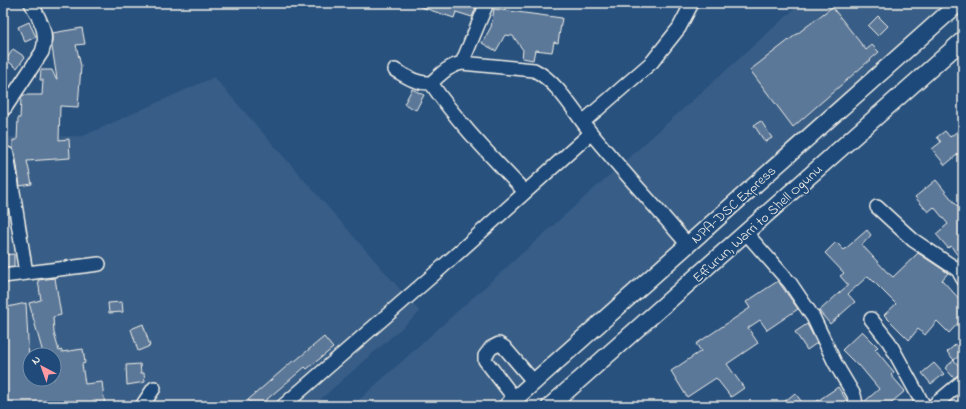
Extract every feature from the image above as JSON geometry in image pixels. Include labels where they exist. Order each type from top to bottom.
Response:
[{"type":"main road","name":"NPA-DSC Express","points":[[511,403],[959,3]]},
{"type":"main road","name":"Effurun, Warri to Shell Ogunu","points":[[550,406],[963,40]]},
{"type":"street","points":[[5,108],[42,52],[45,44],[44,29],[31,3]]},
{"type":"street","points":[[462,63],[487,3]]},
{"type":"street","points":[[283,406],[525,192],[652,62],[678,28],[692,3]]},
{"type":"street","points":[[395,70],[415,82],[422,84],[431,83],[445,70],[462,63],[534,70],[544,75],[688,244]]},
{"type":"street","points":[[431,83],[441,99],[482,147],[525,192]]},
{"type":"street","points":[[7,154],[26,273]]},
{"type":"street","points":[[877,206],[913,240],[958,270],[963,279]]},
{"type":"street","points":[[746,233],[790,283],[813,317],[835,363],[854,395],[856,404],[854,406]]},
{"type":"street","points":[[3,276],[99,264]]},
{"type":"street","points":[[871,320],[889,342],[924,406]]},
{"type":"street","points":[[511,403],[485,360],[485,356],[491,348],[499,344],[504,347],[534,382]]},
{"type":"street","points":[[933,406],[963,381]]},
{"type":"street","points":[[142,406],[154,388]]},
{"type":"shaded area","points":[[801,3],[948,3],[494,406],[352,406]]},
{"type":"shaded area","points":[[214,77],[420,312],[313,406],[3,406],[3,138],[83,136]]},
{"type":"building","points":[[412,3],[478,3],[472,17],[456,12],[454,18]]},
{"type":"building","points":[[832,7],[866,50],[872,45],[879,52],[793,127],[750,70]]},
{"type":"building","points":[[494,9],[562,18],[558,43],[554,42],[552,52],[535,50],[533,60],[522,58],[523,50],[513,36],[505,35],[496,51],[482,43],[491,27]]},
{"type":"building","points":[[878,16],[888,26],[878,36],[868,26]]},
{"type":"building","points":[[29,22],[36,37],[25,42],[18,27]]},
{"type":"building","points":[[82,28],[85,44],[76,45],[81,66],[78,107],[60,106],[59,140],[69,139],[70,158],[27,161],[32,184],[20,186],[15,153],[13,149],[13,140],[17,140],[21,98],[23,95],[42,95],[43,80],[40,80],[41,70],[52,70],[57,79],[52,47],[52,33]]},
{"type":"building","points":[[13,49],[25,57],[17,68],[6,60]]},
{"type":"building","points":[[412,89],[424,95],[416,110],[404,104]]},
{"type":"building","points":[[761,121],[772,138],[765,142],[754,125]]},
{"type":"building","points":[[960,129],[963,133],[963,150],[945,165],[932,149],[941,142],[937,137],[945,131],[950,137]]},
{"type":"building","points":[[936,180],[963,213],[963,263],[951,246],[948,248],[936,234],[948,224],[934,207],[928,212],[915,197]]},
{"type":"building","points":[[867,230],[871,235],[862,245],[893,277],[918,253],[948,273],[942,280],[963,303],[963,318],[949,333],[937,321],[925,335],[918,329],[909,340],[884,315],[896,304],[868,276],[848,294],[855,302],[830,324],[819,311],[848,285],[840,276],[844,273],[825,253],[836,242],[844,250]]},
{"type":"building","points":[[14,254],[14,267],[5,268],[4,255]]},
{"type":"building","points":[[55,278],[61,315],[53,317],[54,333],[58,347],[41,347],[29,303],[41,300],[38,280]]},
{"type":"building","points":[[778,281],[798,309],[767,330],[760,320],[748,328],[758,343],[727,364],[744,388],[731,397],[716,378],[687,397],[671,371],[701,351],[696,344],[750,308],[746,302]]},
{"type":"building","points":[[122,302],[123,312],[109,313],[108,303]]},
{"type":"building","points":[[26,303],[28,347],[22,347],[22,387],[62,387],[62,352],[83,349],[85,363],[82,364],[85,384],[102,382],[105,406],[3,406],[3,395],[5,395],[3,385],[3,308]]},
{"type":"building","points":[[143,324],[150,346],[138,351],[131,329]]},
{"type":"building","points":[[807,324],[817,343],[807,350],[795,332]]},
{"type":"building","points":[[862,331],[878,347],[875,349],[894,372],[891,375],[905,391],[887,406],[864,406],[864,402],[879,389],[859,365],[858,366],[842,350]]},
{"type":"building","points":[[324,337],[333,348],[307,369],[305,367],[259,406],[254,406],[248,400],[294,360],[295,361]]},
{"type":"building","points":[[963,338],[963,353],[954,360],[947,352]]},
{"type":"building","points":[[954,360],[963,373],[954,378],[945,368]]},
{"type":"building","points":[[934,363],[944,374],[931,384],[922,373]]},
{"type":"building","points":[[140,364],[141,373],[144,373],[145,382],[127,385],[126,365]]},
{"type":"building","points":[[838,387],[847,401],[840,406],[810,406]]},
{"type":"building","points":[[795,393],[805,406],[779,406]]}]
